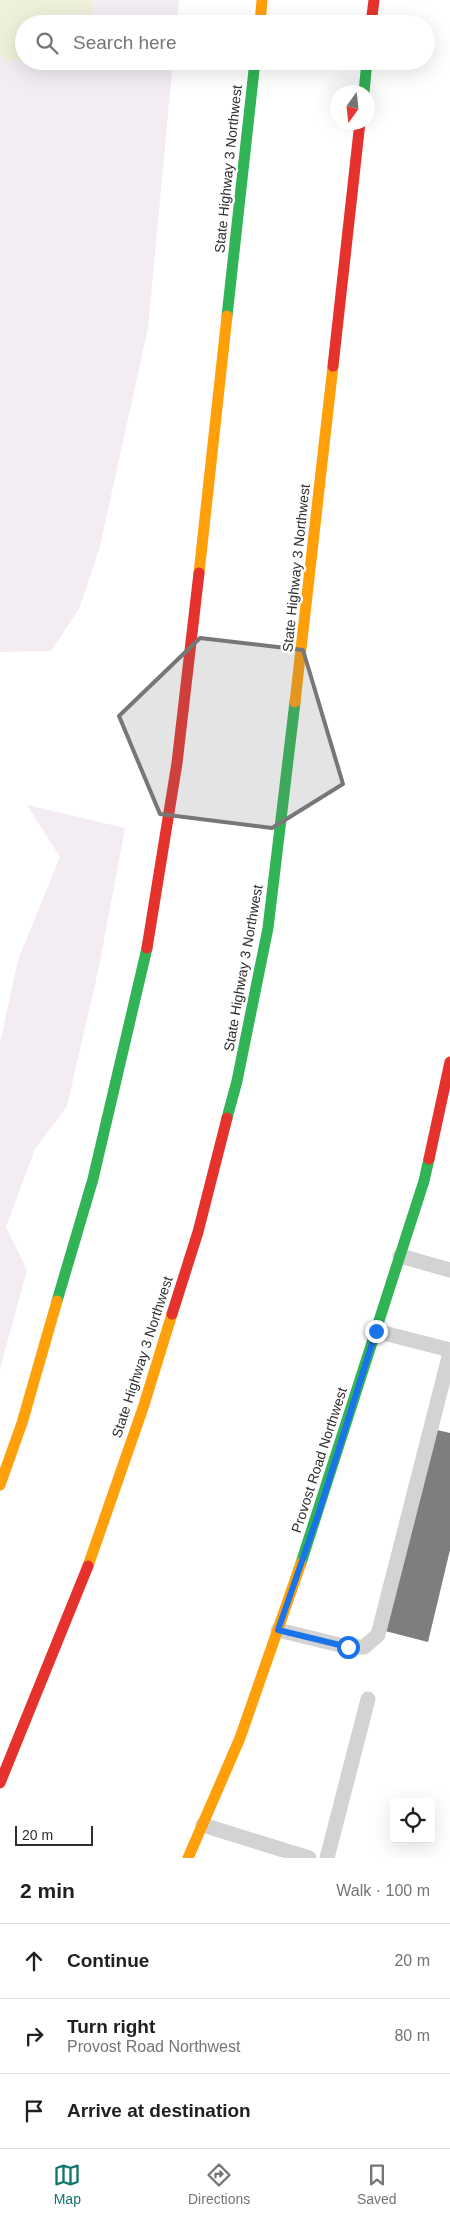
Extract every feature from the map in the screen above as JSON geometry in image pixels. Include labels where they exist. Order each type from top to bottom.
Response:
[{"type":"main road","points":[[261,15],[262,0]]},
{"type":"main road","points":[[372,15],[374,0]]},
{"type":"main road","name":"State Highway 3 Northwest","points":[[0,1485],[22,1423],[93,1179],[144,965],[177,763],[192,644],[254,70]]},
{"type":"main road","points":[[365,85],[366,70]]},
{"type":"main road","name":"State Highway 3 Northwest","points":[[0,1783],[82,1582],[143,1408],[198,1232],[237,1081],[268,928],[285,796],[359,130]]},
{"type":"main road","name":"Provost Road Northwest","points":[[188,1858],[240,1738],[318,1515],[444,1119],[450,1062]]},
{"type":"lane","points":[[400,1256],[450,1270]]},
{"type":"lane","points":[[278,1630],[348,1647],[364,1647],[378,1635],[450,1351],[376,1331]]},
{"type":"lane","points":[[327,1858],[368,1699]]},
{"type":"lane","points":[[202,1824],[309,1858]]},
{"type":"highlighted area","points":[[200,638],[303,650],[343,784],[272,828],[160,814],[119,716]]},
{"type":"shaded area","points":[[0,0],[92,0],[93,9],[91,15],[15,15],[15,61],[7,61],[0,54]]},
{"type":"shaded area","points":[[92,0],[179,0],[178,15],[91,15],[93,9]]},
{"type":"shaded area","points":[[0,54],[7,61],[15,61],[15,70],[172,70],[148,328],[100,546],[79,609],[51,651],[0,652]]},
{"type":"shaded area","points":[[27,805],[125,828],[99,967],[67,1106],[35,1149],[6,1227],[27,1270],[0,1369],[0,1043],[18,960],[60,857]]},
{"type":"building","points":[[433,1429],[450,1433],[450,1550],[428,1642],[385,1631]]},
{"type":"traffic: fast","points":[[227,316],[254,70]]},
{"type":"traffic: fast","points":[[365,85],[366,70]]},
{"type":"traffic: fast","points":[[227,1118],[237,1081],[268,928],[295,702]]},
{"type":"traffic: fast","points":[[57,1301],[93,1179],[147,948]]},
{"type":"traffic: fast","points":[[301,1563],[424,1181],[429,1159]]},
{"type":"traffic: slow","points":[[261,15],[262,0]]},
{"type":"traffic: slow","points":[[199,573],[227,316]]},
{"type":"traffic: slow","points":[[295,702],[333,366]]},
{"type":"traffic: slow","points":[[0,1485],[22,1423],[57,1301]]},
{"type":"traffic: slow","points":[[88,1566],[143,1408],[172,1314]]},
{"type":"traffic: slow","points":[[188,1858],[240,1738],[301,1563]]},
{"type":"traffic: jam","points":[[372,15],[374,0]]},
{"type":"traffic: jam","points":[[333,366],[359,130]]},
{"type":"traffic: jam","points":[[147,948],[177,763],[199,573]]},
{"type":"traffic: jam","points":[[429,1159],[450,1062]]},
{"type":"traffic: jam","points":[[172,1314],[198,1232],[227,1118]]},
{"type":"traffic: jam","points":[[0,1783],[88,1566]]},
{"type":"route","points":[[348,1647],[278,1630],[318,1515],[376,1331]]}]
